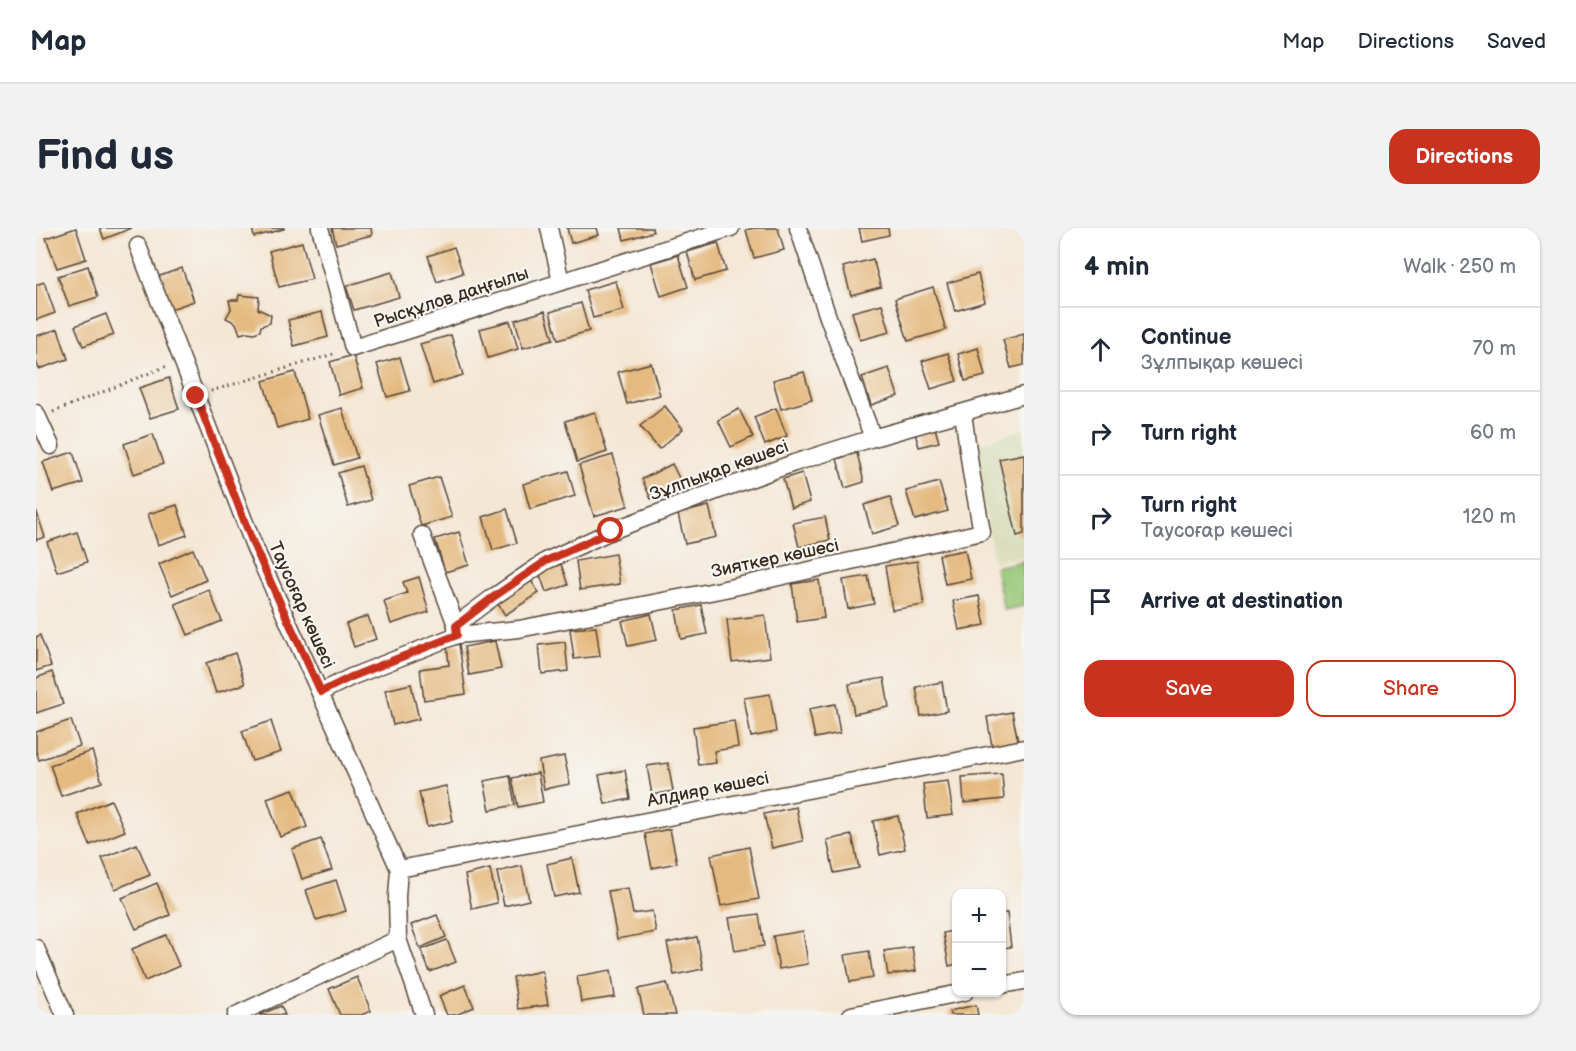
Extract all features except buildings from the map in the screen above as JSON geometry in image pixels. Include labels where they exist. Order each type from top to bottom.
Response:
[{"type":"street","points":[[320,228],[353,348]]},
{"type":"street","points":[[549,228],[561,282]]},
{"type":"street","name":"Рысқұлов даңғылы","points":[[353,348],[731,228]]},
{"type":"street","points":[[798,228],[873,438]]},
{"type":"street","name":"Тауcоғар көшесі","points":[[138,246],[254,546],[399,869],[398,939],[424,1015]]},
{"type":"street","name":"Зұлпықар көшесі","points":[[457,630],[492,598],[546,561],[611,531],[729,486],[873,438],[1024,395]]},
{"type":"street","name":"Зияткер көшесі","points":[[457,630],[519,629],[720,590],[982,532],[963,413]]},
{"type":"street","points":[[37,415],[51,446]]},
{"type":"street","points":[[321,692],[457,630],[422,535]]},
{"type":"street","name":"Алдияр көшесі","points":[[399,869],[1024,748]]},
{"type":"street","points":[[236,1015],[398,939]]},
{"type":"street","points":[[36,948],[64,1015]]},
{"type":"street","points":[[1006,984],[1024,981]]},
{"type":"street","points":[[851,1015],[952,996]]},
{"type":"path","points":[[196,396],[353,348]]},
{"type":"path","points":[[37,415],[182,360]]},
{"type":"shaded area","points":[[1024,429],[1024,556],[994,562],[974,445]]},
{"type":"green space","points":[[1024,561],[1024,606],[1004,610],[995,567]]},
{"type":"route","points":[[196,396],[254,546],[321,692],[351,677],[457,635],[456,626],[546,561],[611,531]]}]
